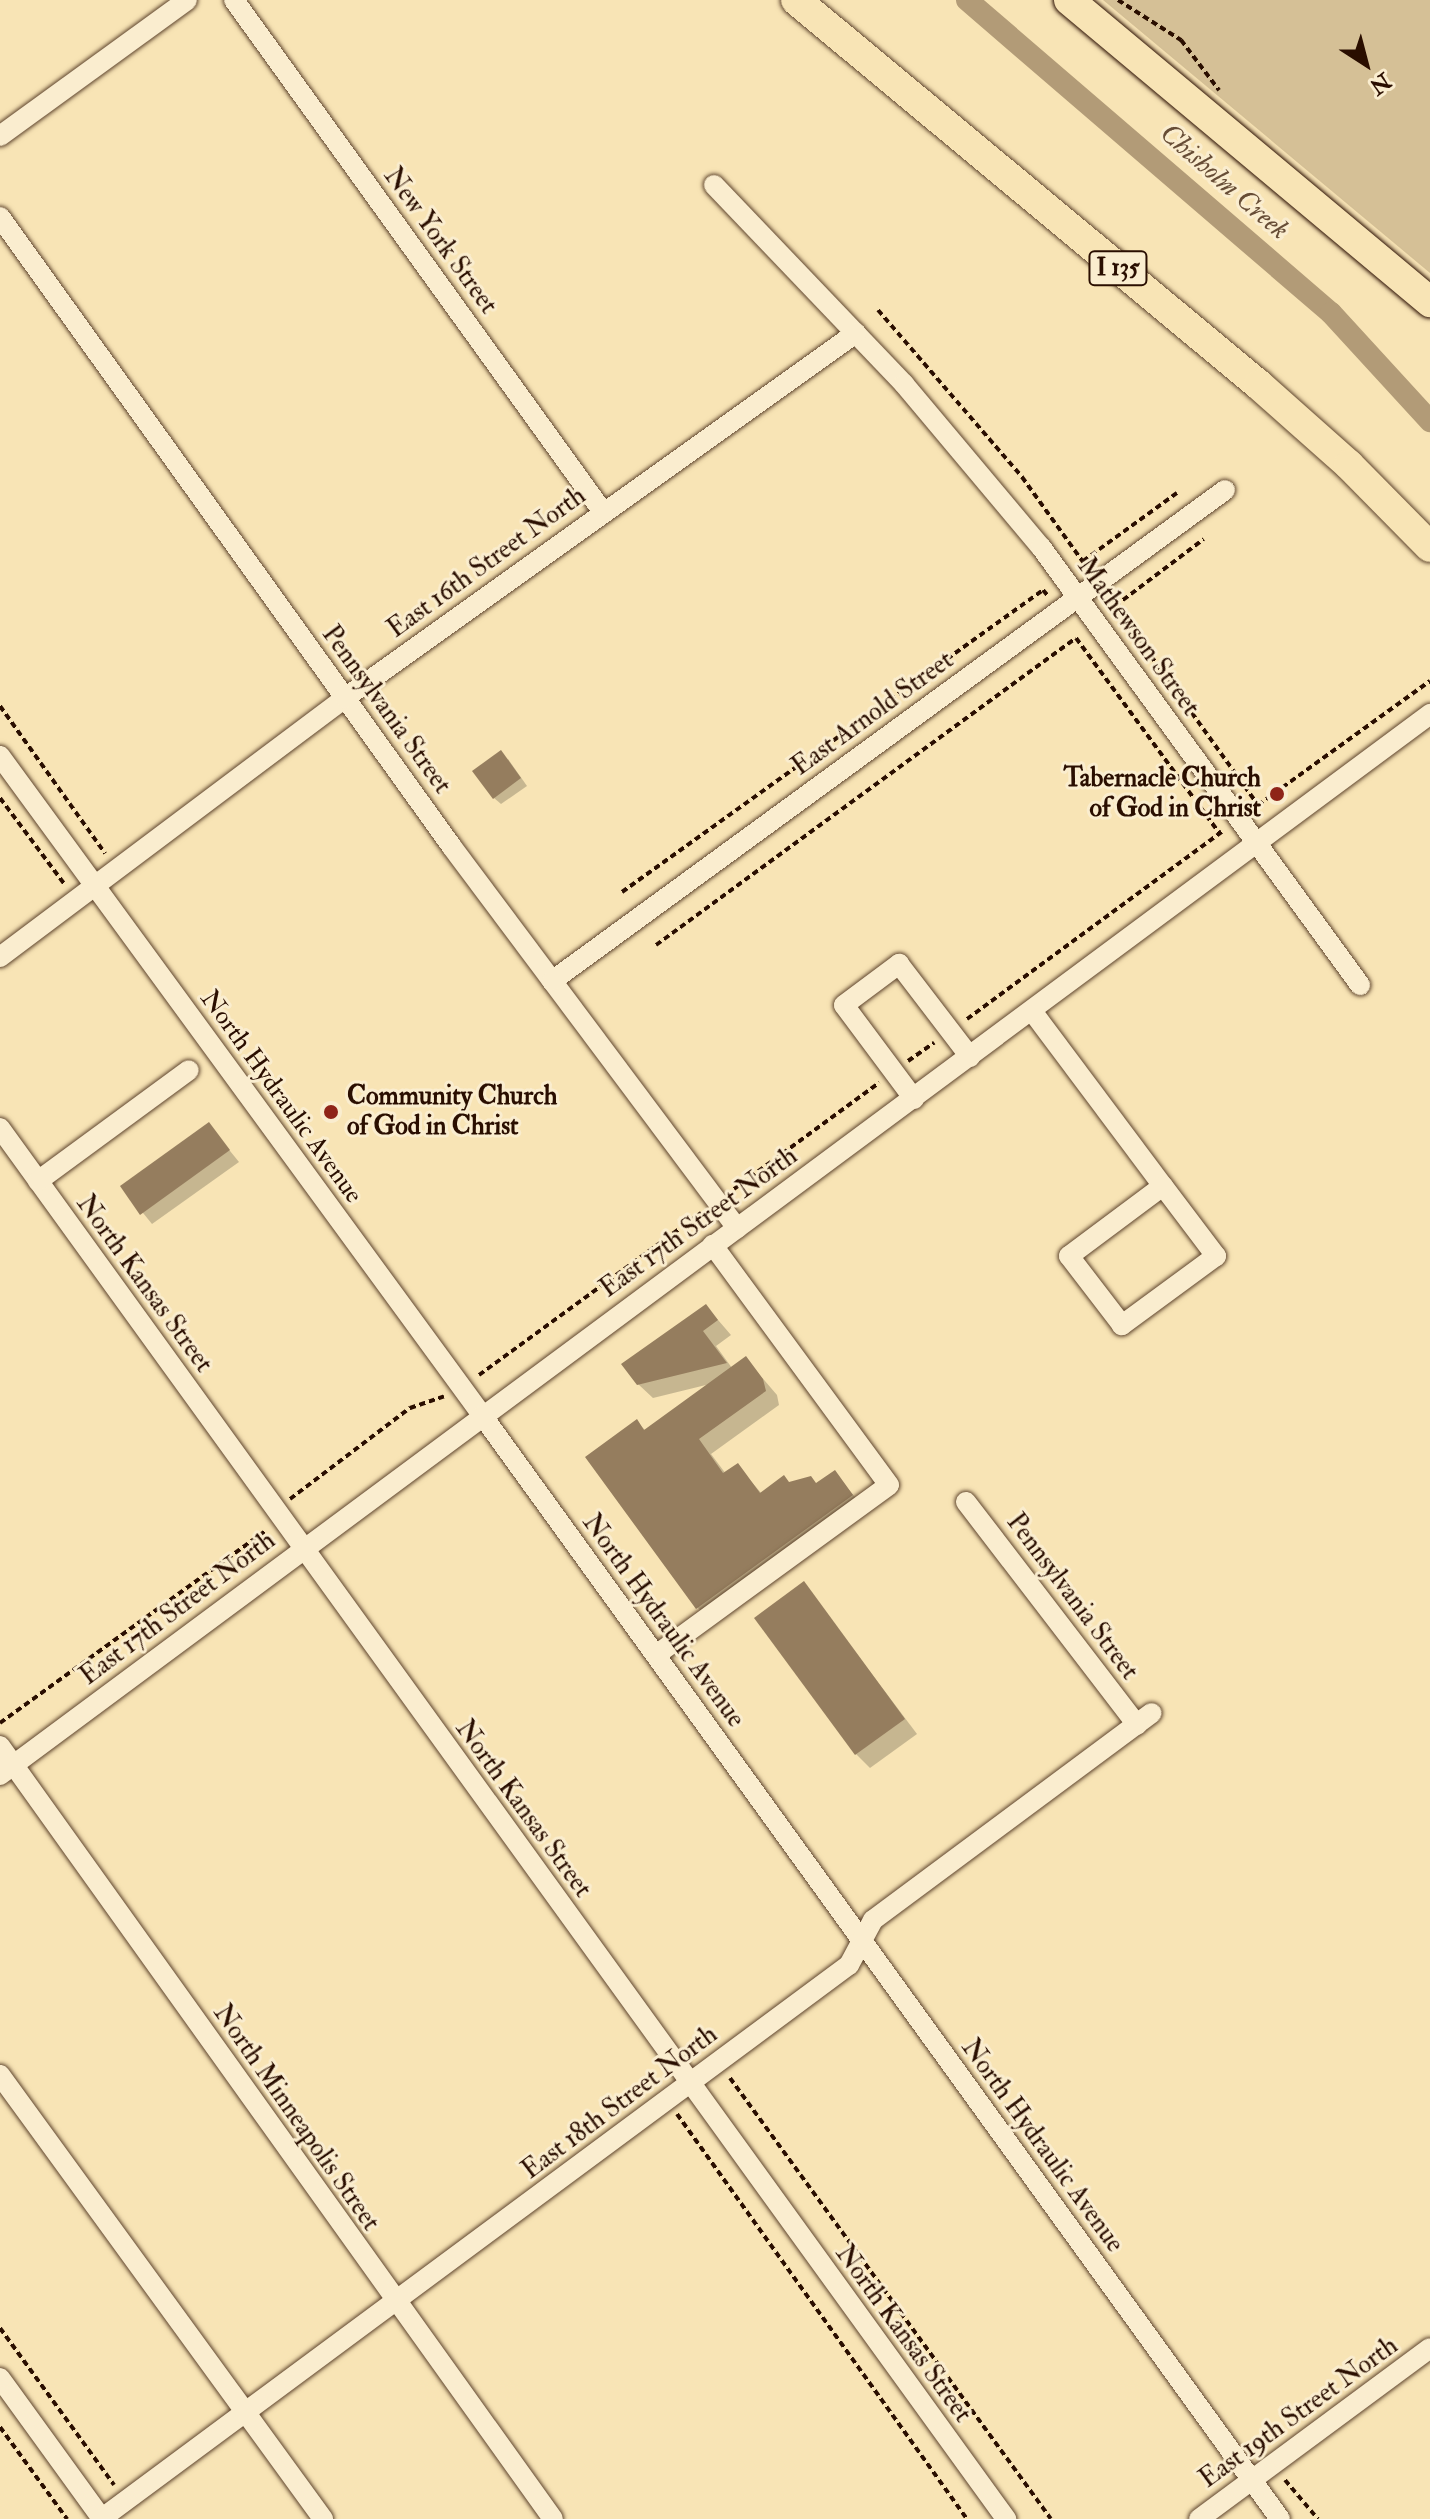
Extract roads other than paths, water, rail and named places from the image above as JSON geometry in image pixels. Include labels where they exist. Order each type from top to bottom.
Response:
[{"type":"highway","name":"I 135","points":[[796,0],[1259,385],[1349,465],[1430,547]]},
{"type":"highway","points":[[1069,0],[1430,302]]},
{"type":"street","points":[[0,136],[187,0]]},
{"type":"street","name":"New York Street","points":[[234,0],[603,512]]},
{"type":"street","name":"Mathewson Street","points":[[714,185],[904,384],[1041,547],[1360,985]]},
{"type":"street","name":"Pennsylvania Street","points":[[0,217],[345,698],[737,1228]]},
{"type":"street","name":"East 16th Street North","points":[[0,957],[345,698],[856,333]]},
{"type":"street","name":"East Arnold Street","points":[[552,981],[1225,490]]},
{"type":"street","name":"East 17th Street North","points":[[7,1770],[1430,714]]},
{"type":"street","name":"North Hydraulic Avenue","points":[[0,756],[461,1386],[1280,2519]]},
{"type":"street","points":[[914,1099],[844,1005],[899,964],[970,1057]]},
{"type":"street","points":[[1032,1011],[1216,1256],[1122,1325],[1069,1256],[1163,1186]]},
{"type":"street","points":[[38,1181],[189,1070]]},
{"type":"street","name":"North Kansas Street","points":[[0,1128],[1006,2519]]},
{"type":"street","points":[[656,1655],[889,1485],[713,1245]]},
{"type":"street","name":"Pennsylvania Street","points":[[966,1502],[1145,1719]]},
{"type":"street","name":"East 18th Street North","points":[[101,2519],[395,2302],[694,2090],[849,1965],[873,1920],[1145,1719]]},
{"type":"street","name":"North Minneapolis Street","points":[[0,1746],[7,1770],[553,2519]]},
{"type":"street","points":[[0,2075],[323,2519]]},
{"type":"street","name":"East 19th Street North","points":[[1199,2519],[1430,2348]]},
{"type":"street","points":[[0,2378],[101,2519]]},
{"type":"waterway","name":"Chisholm Creek","points":[[967,0],[1331,313],[1430,421]]},
{"type":"place","name":"Tabernacle Church of God in Christ","points":[[1277,794]]},
{"type":"place","name":"Community Church of God in Christ","points":[[331,1112]]}]
